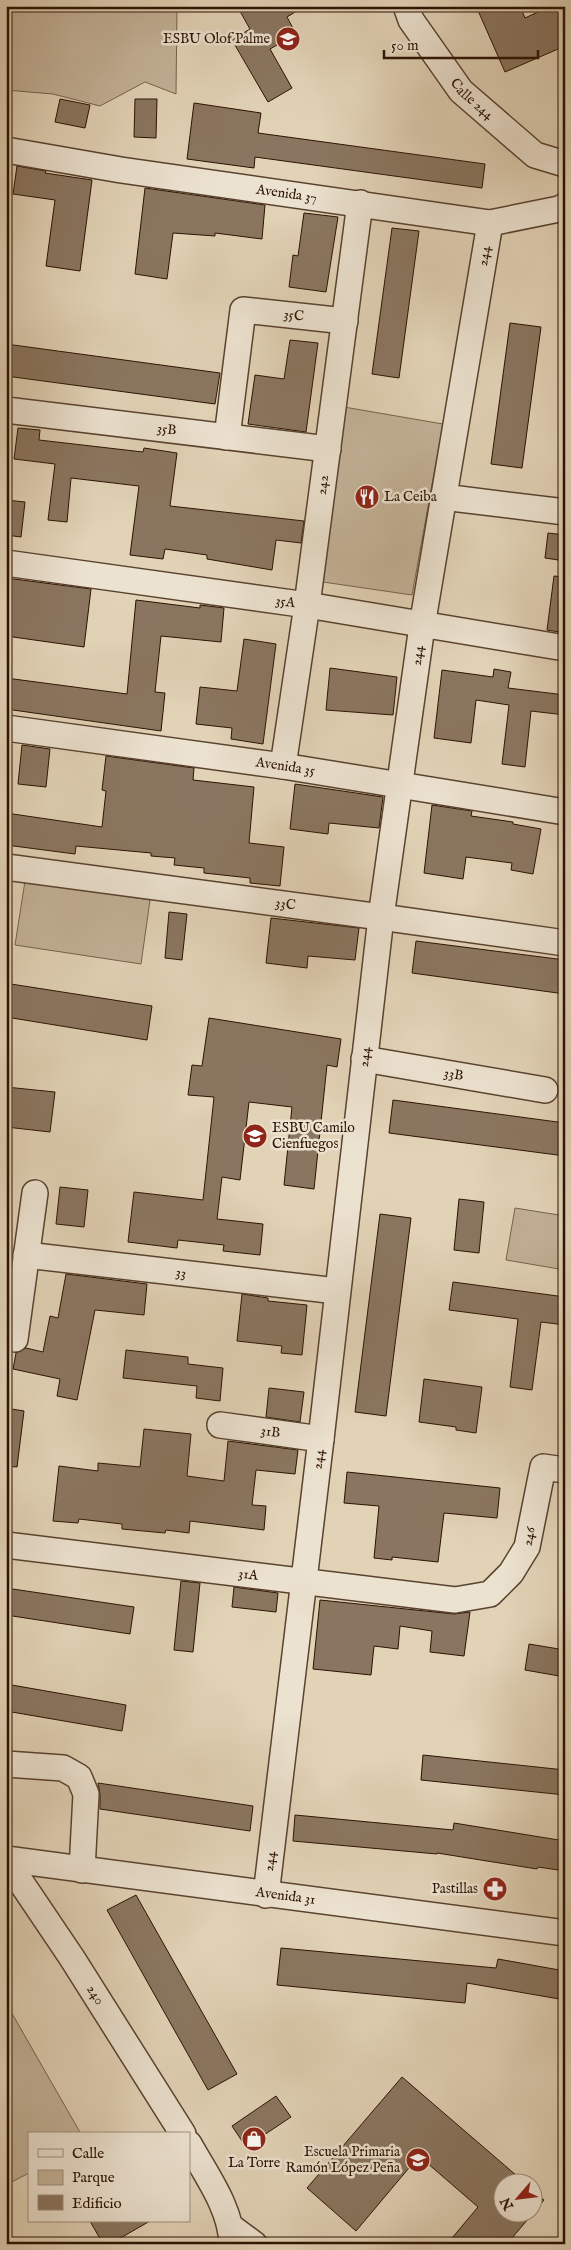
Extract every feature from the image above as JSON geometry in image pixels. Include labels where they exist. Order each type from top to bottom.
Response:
[{"type":"street","name":"Calle 244","points":[[406,6],[411,20],[461,91],[535,155],[565,164]]},
{"type":"street","name":"Avenida 37","points":[[6,150],[121,170],[490,223],[559,209],[565,206]]},
{"type":"street","name":"242","points":[[283,766],[307,605],[360,203]]},
{"type":"street","name":"244","points":[[266,1895],[381,917],[422,626],[490,223]]},
{"type":"street","name":"35C","points":[[227,437],[243,310],[345,321]]},
{"type":"street","name":"35B","points":[[6,410],[328,449]]},
{"type":"street","points":[[443,497],[565,512]]},
{"type":"street","name":"35A","points":[[6,563],[307,605],[422,626],[565,648]]},
{"type":"street","name":"Avenida 35","points":[[6,728],[283,766],[565,812]]},
{"type":"street","name":"33C","points":[[6,868],[565,943]]},
{"type":"street","name":"33B","points":[[364,1059],[545,1090]]},
{"type":"street","points":[[15,1339],[35,1193]]},
{"type":"street","name":"33","points":[[26,1255],[337,1291]]},
{"type":"street","name":"31B","points":[[220,1425],[321,1440]]},
{"type":"street","name":"246","points":[[490,1594],[511,1573],[527,1547],[554,1469]]},
{"type":"street","name":"31A","points":[[6,1545],[455,1600],[490,1594]]},
{"type":"street","points":[[6,1764],[63,1768],[79,1777],[86,1794],[82,1870]]},
{"type":"street","name":"Avenida 31","points":[[6,1859],[266,1895],[565,1933]]},
{"type":"street","name":"240","points":[[6,1859],[72,1958],[182,2132]]},
{"type":"street","points":[[190,2146],[216,2193],[232,2235],[254,2244]]},
{"type":"green space","points":[[6,6],[177,6],[176,94],[145,82],[100,106],[53,94],[6,90]]},
{"type":"green space","points":[[344,407],[443,424],[412,595],[323,582]]},
{"type":"green space","points":[[25,881],[150,900],[141,964],[15,945]]},
{"type":"green space","points":[[515,1208],[565,1216],[565,1270],[506,1260]]},
{"type":"green space","points":[[6,2003],[80,2132],[28,2132],[28,2174],[6,2185]]},
{"type":"building","points":[[237,6],[305,6],[287,17],[296,34],[270,49],[292,88],[268,102],[232,40],[250,29]]},
{"type":"building","points":[[476,6],[520,6],[525,18],[551,6],[565,6],[565,46],[505,72]]},
{"type":"building","points":[[60,99],[90,105],[85,128],[55,122]]},
{"type":"building","points":[[135,99],[157,99],[156,138],[134,137]]},
{"type":"building","points":[[194,103],[261,113],[258,133],[485,164],[482,188],[255,157],[254,168],[187,159]]},
{"type":"building","points":[[17,166],[46,171],[45,173],[92,180],[80,271],[46,266],[55,200],[13,194]]},
{"type":"building","points":[[145,188],[265,205],[262,239],[215,233],[215,236],[173,233],[167,279],[135,274]]},
{"type":"building","points":[[304,213],[338,217],[326,292],[289,287],[293,255],[298,256]]},
{"type":"building","points":[[392,228],[419,231],[399,378],[372,374]]},
{"type":"building","points":[[510,323],[541,327],[522,468],[491,464]]},
{"type":"building","points":[[290,340],[318,343],[306,432],[248,424],[255,375],[284,379]]},
{"type":"building","points":[[6,344],[220,373],[215,404],[6,376]]},
{"type":"building","points":[[18,428],[40,430],[39,440],[143,452],[144,448],[177,453],[170,506],[304,521],[301,543],[276,540],[272,570],[207,559],[207,555],[165,549],[163,559],[130,555],[139,486],[71,478],[67,522],[48,520],[55,464],[14,459]]},
{"type":"building","points":[[6,500],[25,502],[21,537],[6,535]]},
{"type":"building","points":[[548,533],[565,535],[565,561],[545,558]]},
{"type":"building","points":[[554,576],[565,577],[565,633],[547,630]]},
{"type":"building","points":[[6,578],[91,589],[84,647],[6,636]]},
{"type":"building","points":[[136,600],[200,608],[200,605],[224,608],[221,642],[161,636],[155,692],[165,693],[161,731],[6,709],[6,678],[127,694]]},
{"type":"building","points":[[244,639],[276,644],[263,744],[231,739],[232,728],[196,724],[200,687],[237,691]]},
{"type":"building","points":[[330,668],[397,677],[393,715],[326,710]]},
{"type":"building","points":[[494,669],[511,672],[508,688],[565,695],[565,715],[531,711],[525,767],[502,764],[509,705],[476,700],[471,743],[434,738],[442,670],[493,677]]},
{"type":"building","points":[[22,745],[50,749],[46,787],[18,784]]},
{"type":"building","points":[[106,756],[194,768],[193,780],[254,787],[249,843],[284,847],[280,886],[250,883],[250,878],[204,873],[204,868],[174,865],[175,858],[151,856],[151,853],[76,846],[75,854],[6,845],[6,813],[102,827],[106,791],[102,790]]},
{"type":"building","points":[[295,784],[383,797],[379,828],[329,823],[328,834],[290,829]]},
{"type":"building","points":[[432,805],[472,811],[471,816],[513,822],[513,824],[541,829],[533,874],[511,870],[512,863],[466,857],[463,879],[424,873]]},
{"type":"building","points":[[169,912],[187,914],[182,960],[165,958]]},
{"type":"building","points":[[271,918],[359,928],[355,960],[308,956],[307,968],[266,963]]},
{"type":"building","points":[[416,941],[565,960],[565,994],[412,973]]},
{"type":"building","points":[[11,984],[152,1006],[147,1040],[6,1017]]},
{"type":"building","points":[[209,1018],[341,1039],[337,1067],[327,1065],[314,1189],[284,1185],[292,1107],[249,1102],[240,1180],[222,1177],[217,1219],[263,1224],[260,1255],[223,1251],[224,1245],[178,1240],[177,1248],[128,1242],[134,1192],[203,1200],[214,1097],[188,1095],[192,1065],[202,1066]]},
{"type":"building","points":[[6,1087],[55,1092],[50,1132],[6,1127]]},
{"type":"building","points":[[393,1100],[565,1123],[565,1156],[389,1133]]},
{"type":"building","points":[[60,1187],[88,1190],[84,1227],[56,1224]]},
{"type":"building","points":[[459,1199],[484,1202],[479,1253],[454,1250]]},
{"type":"building","points":[[380,1214],[411,1218],[386,1416],[355,1412]]},
{"type":"building","points":[[66,1274],[147,1284],[144,1315],[95,1310],[77,1400],[57,1396],[60,1379],[13,1369],[16,1353],[26,1348],[43,1352],[50,1316],[58,1318]]},
{"type":"building","points":[[453,1282],[565,1297],[565,1325],[541,1322],[532,1390],[510,1387],[518,1319],[449,1310]]},
{"type":"building","points":[[242,1294],[268,1298],[268,1301],[307,1305],[302,1355],[281,1353],[282,1346],[237,1341]]},
{"type":"building","points":[[126,1350],[188,1357],[188,1364],[223,1368],[220,1401],[196,1398],[197,1386],[123,1378]]},
{"type":"building","points":[[424,1379],[482,1387],[476,1433],[456,1430],[456,1427],[419,1422]]},
{"type":"building","points":[[269,1388],[304,1392],[300,1422],[266,1417]]},
{"type":"building","points":[[6,1408],[24,1411],[17,1467],[6,1466]]},
{"type":"building","points":[[144,1429],[191,1434],[187,1476],[224,1481],[228,1441],[298,1450],[295,1474],[256,1470],[252,1505],[266,1506],[264,1530],[190,1521],[189,1533],[166,1530],[165,1533],[122,1529],[122,1524],[79,1519],[78,1523],[53,1521],[59,1466],[98,1471],[98,1463],[140,1467]]},
{"type":"building","points":[[347,1472],[500,1488],[497,1518],[444,1513],[438,1562],[392,1557],[392,1560],[374,1558],[379,1506],[344,1503]]},
{"type":"building","points":[[181,1581],[200,1583],[193,1652],[174,1650]]},
{"type":"building","points":[[234,1587],[278,1593],[276,1612],[232,1607]]},
{"type":"building","points":[[6,1588],[134,1607],[130,1634],[6,1615]]},
{"type":"building","points":[[320,1600],[454,1614],[470,1612],[464,1656],[430,1652],[432,1631],[400,1626],[398,1649],[374,1646],[371,1675],[313,1669]]},
{"type":"building","points":[[529,1644],[565,1650],[565,1677],[525,1670]]},
{"type":"building","points":[[6,1684],[126,1705],[122,1731],[6,1711]]},
{"type":"building","points":[[423,1755],[565,1770],[565,1795],[421,1780]]},
{"type":"building","points":[[98,1783],[253,1806],[250,1831],[100,1809]]},
{"type":"building","points":[[295,1815],[453,1830],[454,1823],[565,1841],[565,1871],[538,1867],[537,1869],[437,1853],[293,1841]]},
{"type":"building","points":[[136,1895],[237,2074],[208,2090],[107,1910]]},
{"type":"building","points":[[281,1948],[496,1968],[498,1959],[565,1971],[565,2000],[467,1983],[465,2003],[277,1985]]},
{"type":"building","points":[[402,2077],[512,2172],[494,2172],[494,2222],[526,2222],[507,2244],[447,2244],[478,2207],[419,2156],[356,2231],[307,2188]]},
{"type":"building","points":[[276,2096],[291,2117],[246,2147],[232,2126]]},
{"type":"building","points":[[91,2222],[148,2222],[110,2244],[103,2244]]},
{"type":"place","name":"ESBU Olof Palme","points":[[288,39]]},
{"type":"place","name":"La Ceiba","points":[[367,497]]},
{"type":"place","name":"ESBU Camilo Cienfuegos","points":[[255,1136]]},
{"type":"place","name":"Pastillas","points":[[495,1889]]},
{"type":"place","name":"La Torre","points":[[254,2139]]},
{"type":"place","name":"Escuela Primaria Ramón López Peña","points":[[418,2160]]}]
